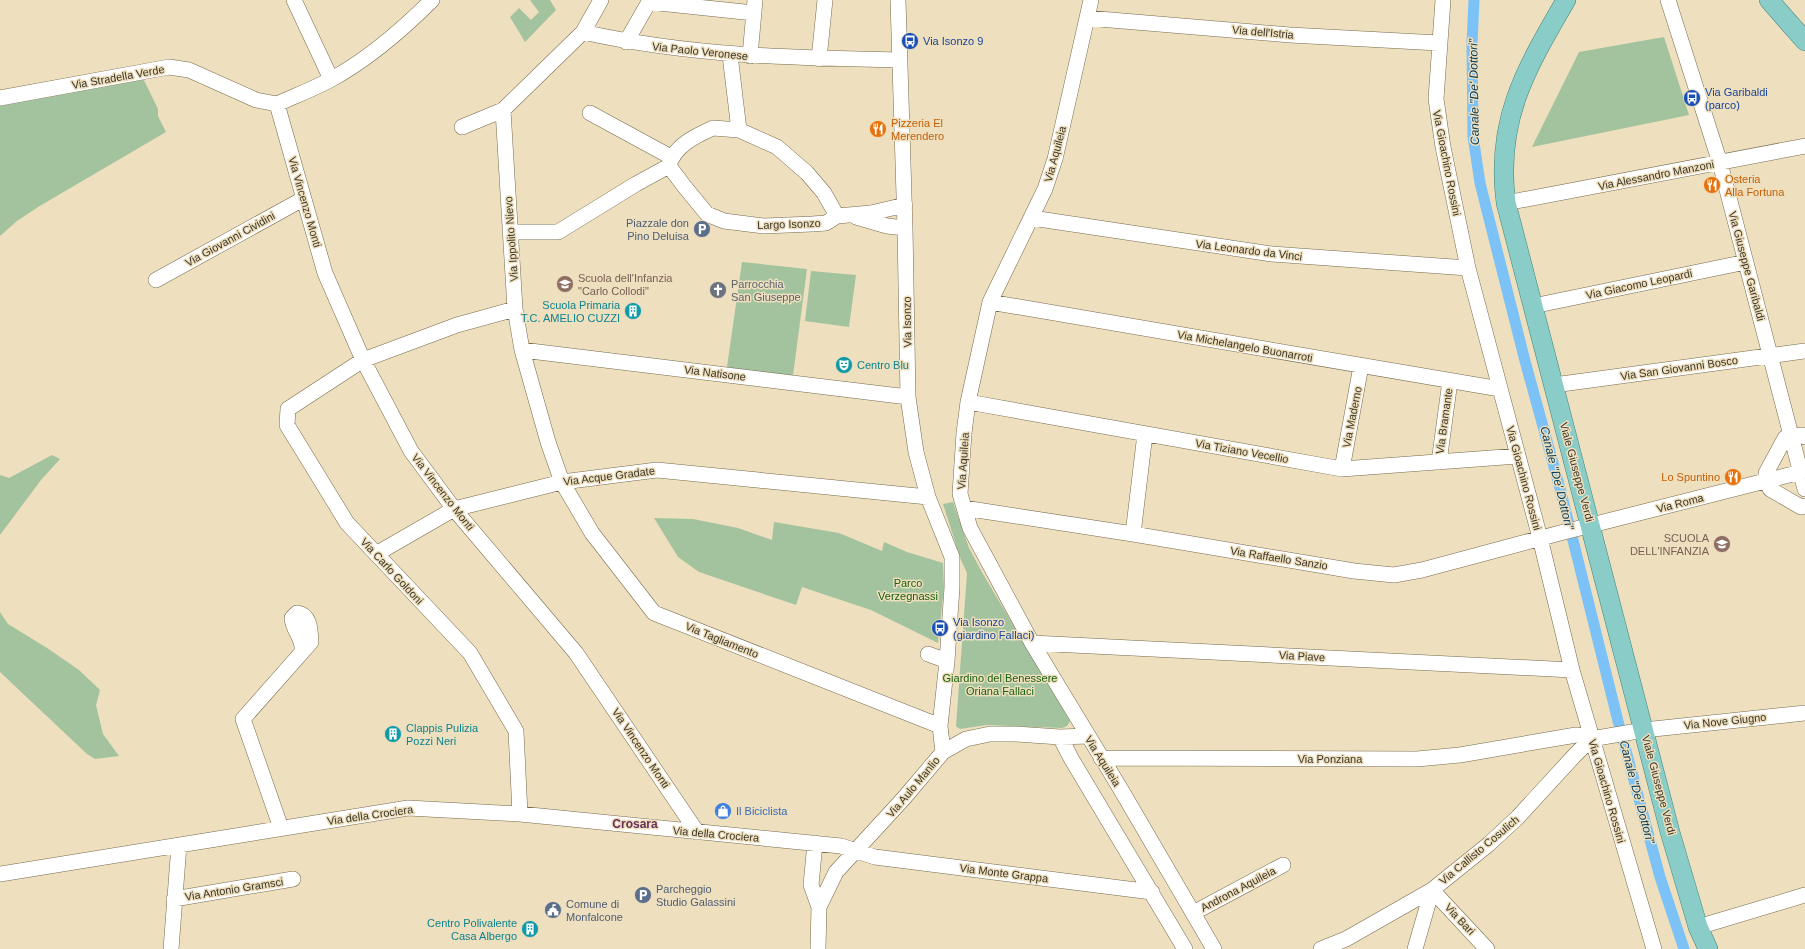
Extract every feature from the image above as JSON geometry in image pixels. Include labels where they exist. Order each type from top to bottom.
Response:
[{"type":"main road","name":"Viale Giuseppe Verdi","points":[[1566,0],[1528,69],[1514,104],[1506,134],[1504,168],[1506,203],[1554,385],[1629,732],[1670,832],[1698,928],[1708,949]]},
{"type":"main road","points":[[1769,0],[1805,41]]},
{"type":"street","points":[[294,0],[331,79]]},
{"type":"street","points":[[277,104],[331,79],[372,52],[417,6],[432,0]]},
{"type":"street","points":[[462,127],[503,110],[583,32],[601,0]]},
{"type":"street","points":[[819,59],[824,0]]},
{"type":"street","name":"Via Isonzo","points":[[898,0],[905,228],[908,397],[916,452],[928,497],[952,557],[948,661],[940,726],[943,752]]},
{"type":"street","name":"Via Aquileia","points":[[1091,0],[1055,159],[1045,189],[990,302],[968,402],[964,434],[960,494],[970,528],[1032,643],[1214,949]]},
{"type":"street","name":"Via Gioachino Rossini","points":[[1443,0],[1436,99],[1443,147],[1468,268],[1540,538],[1572,670],[1654,949]]},
{"type":"street","name":"Via Giuseppe Garibaldi","points":[[1668,0],[1720,163],[1771,355],[1798,437],[1805,489]]},
{"type":"street","points":[[626,42],[649,2],[754,6],[750,56]]},
{"type":"street","name":"Via dell'Istria","points":[[1087,18],[1290,35],[1439,44]]},
{"type":"street","name":"Via Paolo Veronese","points":[[583,32],[626,42],[730,55],[819,59],[900,60]]},
{"type":"street","points":[[730,55],[739,130]]},
{"type":"street","name":"Via Stradella Verde","points":[[0,98],[169,67],[189,70],[256,100],[277,104]]},
{"type":"street","name":"Via Vincenzo Monti","points":[[277,104],[325,273],[363,360],[411,451],[454,509],[576,654],[697,832]]},
{"type":"street","name":"Via Ippolito Nievo","points":[[503,110],[515,309],[522,350],[548,442],[562,482]]},
{"type":"street","name":"Largo Isonzo","points":[[590,113],[670,162],[684,186],[707,214],[724,221],[764,226],[826,223],[837,216],[854,216],[904,205]]},
{"type":"street","name":"Largo Isonzo","points":[[510,232],[558,232],[670,162],[692,138],[713,128],[739,130],[777,147],[806,173],[824,193],[837,216]]},
{"type":"street","name":"Via Alessandro Manzoni","points":[[1506,203],[1805,146]]},
{"type":"street","name":"Via Giovanni Cividini","points":[[156,280],[303,199]]},
{"type":"street","name":"Largo Isonzo","points":[[854,216],[887,226],[905,228]]},
{"type":"street","name":"Via Leonardo da Vinci","points":[[1032,218],[1272,254],[1468,268]]},
{"type":"street","name":"Via Giacomo Leopardi","points":[[1533,306],[1746,262]]},
{"type":"street","name":"Via Michelangelo Buonarroti","points":[[990,302],[1500,389]]},
{"type":"street","points":[[363,360],[457,325],[515,309]]},
{"type":"street","name":"Via Natisone","points":[[522,350],[908,397]]},
{"type":"street","name":"Via San Giovanni Bosco","points":[[1554,385],[1805,351]]},
{"type":"street","name":"Via Carlo Goldoni","points":[[363,360],[288,409],[287,425],[348,522],[376,554],[470,653],[516,731],[520,814]]},
{"type":"street","name":"Via Maderno","points":[[1342,470],[1361,366]]},
{"type":"street","name":"Via Bramante","points":[[1439,462],[1450,381]]},
{"type":"street","name":"Via Tiziano Vecellio","points":[[968,402],[1342,470],[1518,456]]},
{"type":"street","points":[[1133,534],[1145,434]]},
{"type":"street","points":[[1798,437],[1785,438],[1767,477],[1770,489],[1802,507],[1805,506]]},
{"type":"street","name":"Via Acque Gradate","points":[[376,554],[454,509],[562,482],[658,470],[928,497]]},
{"type":"street","name":"Via Roma","points":[[1584,527],[1767,477],[1803,472]]},
{"type":"street","name":"Via Tagliamento","points":[[562,482],[592,534],[654,613],[940,726]]},
{"type":"street","name":"Via Raffaello Sanzio","points":[[964,508],[1346,569],[1394,575],[1422,570],[1584,527]]},
{"type":"street","name":"Via Piave","points":[[1032,643],[1572,670]]},
{"type":"street","points":[[281,828],[243,719],[302,652]]},
{"type":"street","points":[[928,654],[948,661]]},
{"type":"street","name":"Via Nove Giugno","points":[[1629,732],[1805,713]]},
{"type":"street","points":[[1592,739],[1629,732]]},
{"type":"street","name":"Via Aulo Manlio","points":[[818,949],[819,907],[836,872],[857,851],[943,752],[966,739],[990,734],[1060,737],[1088,736]]},
{"type":"street","name":"Via Ponziana","points":[[1101,758],[1417,759],[1460,755],[1576,735],[1592,739]]},
{"type":"street","points":[[1060,737],[1072,760],[1185,949]]},
{"type":"street","points":[[1557,739],[1574,756]]},
{"type":"street","name":"Via Callisto Cosulich","points":[[1321,949],[1344,944],[1432,890],[1489,844],[1518,817],[1574,756],[1592,739]]},
{"type":"street","name":"Via della Crociera","points":[[0,874],[408,808],[520,814],[841,846],[857,851]]},
{"type":"street","points":[[815,844],[811,885],[819,907]]},
{"type":"street","name":"Via Antonio Gramsci","points":[[171,949],[179,845]]},
{"type":"street","name":"Via Monte Grappa","points":[[857,851],[875,857],[1152,892]]},
{"type":"street","points":[[0,862],[16,872]]},
{"type":"street","name":"Androna Aquileia","points":[[1193,913],[1283,865]]},
{"type":"street","name":"Via Antonio Gramsci","points":[[174,899],[294,879]]},
{"type":"street","points":[[1416,949],[1432,890]]},
{"type":"street","name":"Via Bari","points":[[1432,890],[1487,949]]},
{"type":"street","points":[[1698,928],[1805,894]]},
{"type":"green space","points":[[530,0],[550,0],[556,10],[525,42],[510,17],[519,8],[531,20],[539,12]]},
{"type":"green space","points":[[1664,37],[1689,115],[1532,147],[1579,52]]},
{"type":"green space","points":[[140,72],[158,109],[158,116],[166,132],[38,207],[17,221],[0,236],[0,98]]},
{"type":"green space","points":[[742,262],[807,269],[792,383],[726,374]]},
{"type":"green space","points":[[811,271],[856,275],[849,327],[805,321]]},
{"type":"green space","points":[[52,455],[60,459],[41,480],[0,535],[0,475],[9,478]]},
{"type":"green space","name":"Giardino del Benessere Oriana Fallaci","points":[[953,502],[969,548],[1070,721],[1067,726],[1062,728],[987,725],[960,729],[956,726],[967,573],[961,560],[943,504]]},
{"type":"green space","name":"Parco Verzegnassi","points":[[654,518],[693,519],[738,528],[772,540],[774,522],[839,533],[882,551],[884,542],[907,552],[943,563],[944,587],[938,643],[871,610],[802,587],[796,605],[699,572],[678,557]]},
{"type":"green space","points":[[0,612],[8,624],[79,670],[100,690],[96,705],[103,734],[119,756],[95,759],[87,754],[0,672]]},
{"type":"waterway","name":"Canale \"De' Dottori\"","points":[[1474,0],[1472,44],[1473,136],[1480,183],[1525,361],[1561,492],[1618,721],[1660,877],[1684,949]]},
{"type":"place","name":"Via Isonzo 9","points":[[910,41]]},
{"type":"place","name":"Via Garibaldi (parco)","points":[[1692,98]]},
{"type":"place","name":"Pizzeria El Merendero","points":[[878,129]]},
{"type":"place","name":"Osteria Alla Fortuna","points":[[1712,185]]},
{"type":"place","name":"Piazzale don Pino Deluisa","points":[[702,229]]},
{"type":"place","name":"Scuola dell'Infanzia \"Carlo Collodi\"","points":[[565,284]]},
{"type":"place","name":"Parrocchia San Giuseppe","points":[[718,290]]},
{"type":"place","name":"Scuola Primaria T.C. AMELIO CUZZI","points":[[633,311]]},
{"type":"place","name":"Centro Blu","points":[[844,365]]},
{"type":"place","name":"Lo Spuntino","points":[[1733,477]]},
{"type":"place","name":"SCUOLA DELL'INFANZIA","points":[[1722,544]]},
{"type":"place","name":"Via Isonzo (giardino Fallaci)","points":[[940,628]]},
{"type":"place","name":"Clappis Pulizia Pozzi Neri","points":[[393,734]]},
{"type":"place","name":"Il Biciclista","points":[[723,811]]},
{"type":"place","name":"Parcheggio Studio Galassini","points":[[643,895]]},
{"type":"place","name":"Comune di Monfalcone","points":[[553,910]]},
{"type":"place","name":"Centro Polivalente Casa Albergo","points":[[530,929]]},
{"type":"district","name":"Crosara","points":[[635,824]]}]
